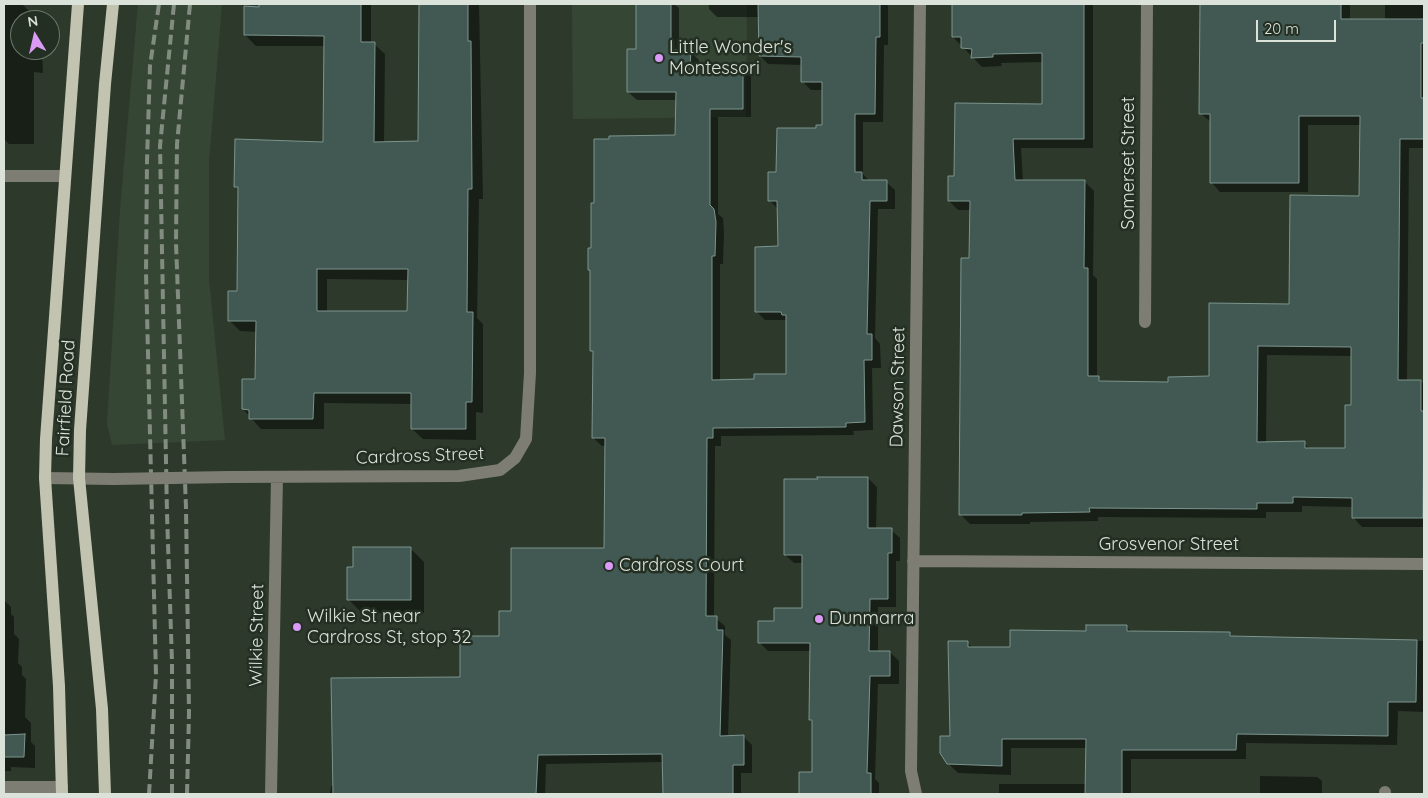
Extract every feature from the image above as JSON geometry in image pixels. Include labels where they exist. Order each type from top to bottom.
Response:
[{"type":"main road","name":"Fairfield Road","points":[[62,791],[60,686],[45,478],[78,4]]},
{"type":"main road","name":"Fairfield Road","points":[[105,794],[102,709],[79,478],[81,418],[104,94],[113,4]]},
{"type":"street","name":"Cardross Street","points":[[45,478],[459,476],[500,470],[515,458],[526,439],[530,373],[530,4]]},
{"type":"street","name":"Dawson Street","points":[[916,794],[911,770],[920,4]]},
{"type":"street","name":"Somerset Street","points":[[1145,322],[1147,4]]},
{"type":"street","points":[[4,176],[65,176]]},
{"type":"street","name":"Wilkie Street","points":[[272,794],[277,477]]},
{"type":"street","name":"Grosvenor Street","points":[[914,560],[1424,564]]},
{"type":"street","points":[[4,787],[62,791]]},
{"type":"shaded area","points":[[138,4],[222,4],[209,162],[209,279],[225,440],[112,445],[107,424],[120,210]]},
{"type":"shaded area","points":[[572,4],[747,4],[746,117],[573,119]]},
{"type":"building","points":[[259,4],[361,4],[361,42],[375,42],[374,142],[418,141],[419,4],[468,4],[468,41],[471,41],[472,189],[468,189],[467,312],[473,312],[472,402],[466,402],[466,429],[411,429],[411,393],[314,393],[313,419],[249,419],[249,410],[242,409],[242,379],[255,379],[256,321],[228,321],[228,291],[237,291],[238,187],[234,187],[235,139],[323,142],[324,36],[244,35],[244,6],[259,7]],"holes":[[[317,269],[408,269],[407,311],[317,311]]]},
{"type":"building","points":[[636,4],[671,4],[671,50],[691,50],[690,66],[743,66],[743,109],[710,109],[710,205],[714,209],[716,222],[715,256],[712,256],[712,380],[754,379],[754,374],[786,374],[786,315],[782,315],[781,312],[755,312],[755,247],[778,246],[777,201],[768,201],[768,172],[776,172],[777,128],[816,128],[816,125],[822,125],[822,82],[801,82],[801,57],[759,56],[758,4],[880,4],[880,37],[876,37],[875,114],[855,114],[855,172],[862,172],[862,180],[887,180],[887,201],[870,201],[867,334],[872,334],[872,360],[864,360],[865,422],[846,423],[846,427],[713,428],[713,438],[707,438],[706,616],[717,616],[717,630],[723,630],[720,736],[744,735],[744,765],[733,765],[733,794],[663,794],[662,754],[538,755],[536,794],[333,794],[331,678],[460,677],[460,636],[499,636],[499,611],[511,611],[511,548],[604,548],[605,438],[592,438],[593,351],[590,351],[590,270],[588,270],[588,248],[591,248],[591,203],[594,203],[594,139],[609,139],[609,136],[675,135],[676,92],[627,92],[627,49],[636,49]]},
{"type":"building","points":[[952,4],[1084,4],[1084,139],[1013,139],[1015,180],[1085,180],[1084,268],[1088,268],[1088,376],[1099,376],[1099,381],[1168,382],[1168,377],[1209,376],[1209,303],[1289,304],[1290,195],[1359,196],[1360,116],[1299,116],[1299,183],[1210,183],[1210,114],[1199,114],[1200,4],[1341,4],[1341,19],[1424,19],[1424,43],[1421,43],[1421,98],[1424,98],[1424,139],[1400,139],[1398,380],[1421,380],[1421,411],[1424,411],[1423,518],[1352,518],[1352,498],[1293,497],[1293,503],[1257,503],[1257,509],[1089,508],[1090,512],[959,515],[961,258],[969,258],[970,201],[948,201],[948,176],[954,176],[955,103],[1042,104],[1042,53],[993,54],[993,57],[971,58],[972,49],[961,48],[961,37],[952,37]],"holes":[[[1258,346],[1351,347],[1351,405],[1345,405],[1345,448],[1305,448],[1305,441],[1257,442]]]},
{"type":"building","points":[[817,477],[868,477],[868,528],[892,528],[892,553],[888,553],[888,599],[870,599],[869,651],[890,651],[890,676],[870,676],[867,773],[871,773],[871,794],[799,794],[799,772],[812,772],[812,720],[809,720],[810,643],[758,643],[758,621],[774,621],[774,608],[802,608],[802,555],[784,555],[784,479],[818,479]]},
{"type":"building","points":[[353,547],[411,547],[411,600],[347,600],[347,567],[353,567]]},
{"type":"building","points":[[1086,625],[1127,625],[1127,631],[1230,632],[1230,636],[1417,640],[1416,702],[1388,702],[1388,736],[1237,734],[1236,750],[1122,750],[1122,794],[1085,794],[1086,739],[1002,739],[1002,766],[947,764],[940,753],[940,736],[950,736],[948,641],[968,641],[968,647],[1010,647],[1010,630],[1086,631]]},
{"type":"building","points":[[25,734],[24,757],[4,757],[4,735]]},
{"type":"railway","points":[[149,794],[156,675],[146,273],[147,161],[150,66],[159,4]]},
{"type":"railway","points":[[172,794],[172,662],[167,514],[160,146],[174,4]]},
{"type":"railway","points":[[187,794],[189,713],[186,508],[176,243],[177,144],[190,4]]},
{"type":"place","name":"Little Wonder's Montessori","points":[[659,58]]},
{"type":"place","name":"Cardross Court","points":[[609,566]]},
{"type":"place","name":"Dunmarra","points":[[819,619]]},
{"type":"place","name":"Wilkie St near Cardross St, stop 32","points":[[297,627]]}]
